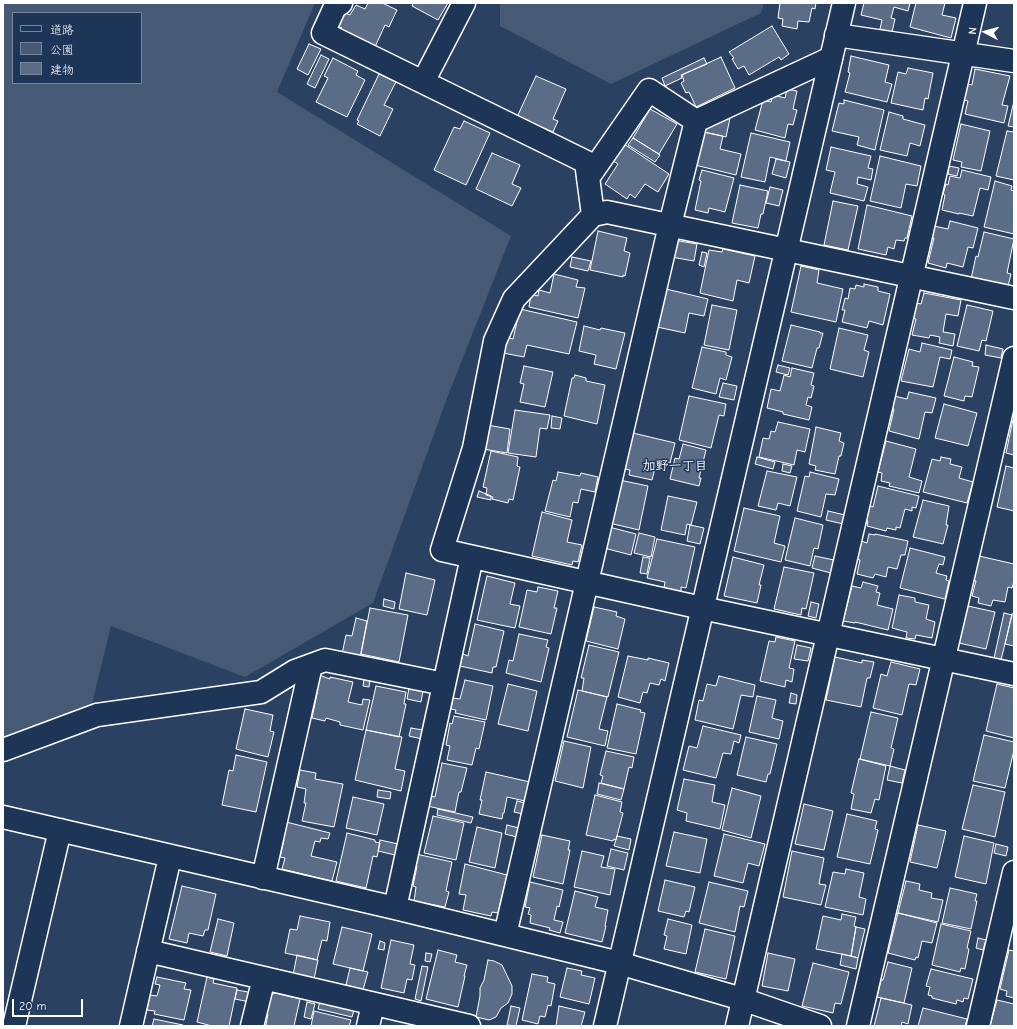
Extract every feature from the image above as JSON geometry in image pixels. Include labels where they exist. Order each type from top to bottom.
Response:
[{"type":"street","points":[[341,3],[335,7],[323,33],[586,162],[593,215]]},
{"type":"street","points":[[423,82],[464,3]]},
{"type":"street","points":[[605,1026],[844,3]]},
{"type":"street","points":[[737,1026],[974,3]]},
{"type":"street","points":[[836,35],[1014,61]]},
{"type":"street","points":[[696,121],[831,58]]},
{"type":"street","points":[[588,178],[650,90],[696,121]]},
{"type":"street","points":[[505,935],[670,225],[696,121]]},
{"type":"street","points":[[1014,298],[608,212],[593,215],[514,299],[495,341],[474,448],[442,550],[702,608],[1014,674]]},
{"type":"street","points":[[858,1026],[1014,358]]},
{"type":"street","points":[[395,908],[472,557]]},
{"type":"street","points":[[3,750],[97,715],[260,692],[295,671],[325,660],[444,684]]},
{"type":"street","points":[[263,878],[311,665]]},
{"type":"street","points":[[3,817],[170,857],[395,908],[619,963],[742,1000],[820,1026]]},
{"type":"street","points":[[14,1026],[60,830]]},
{"type":"street","points":[[131,1026],[170,857]]},
{"type":"street","points":[[978,1026],[1014,872]]},
{"type":"street","points":[[148,951],[469,1026]]},
{"type":"street","points":[[252,1026],[264,978]]},
{"type":"street","points":[[368,1026],[373,1004]]},
{"type":"green space","points":[[3,3],[315,3],[277,92],[511,236],[447,398],[373,603],[245,677],[111,626],[90,712],[3,737]]},
{"type":"green space","points":[[500,3],[764,3],[761,13],[611,84],[500,26]]},
{"type":"building","points":[[368,3],[382,3],[397,10],[389,27],[385,25],[374,49],[341,30],[342,28],[337,26],[343,12],[350,15],[356,5],[365,9]]},
{"type":"building","points":[[413,3],[448,3],[438,20],[412,6]]},
{"type":"building","points":[[780,3],[816,3],[815,9],[812,8],[809,22],[798,21],[797,29],[782,26],[783,19],[778,18]]},
{"type":"building","points":[[864,3],[910,3],[908,11],[894,7],[891,18],[895,19],[892,32],[880,29],[882,20],[861,15]]},
{"type":"building","points":[[916,3],[945,3],[942,15],[956,18],[951,38],[910,27]]},
{"type":"building","points":[[772,26],[789,54],[781,60],[779,57],[749,75],[744,66],[738,69],[732,59],[734,58],[729,52]]},
{"type":"building","points":[[309,44],[321,49],[308,75],[297,69]]},
{"type":"building","points":[[321,55],[329,59],[315,88],[307,84]]},
{"type":"building","points":[[851,56],[889,65],[885,82],[892,84],[887,102],[845,92],[850,73],[848,72]]},
{"type":"building","points":[[721,57],[735,88],[696,107],[689,92],[686,93],[681,83],[684,81],[682,75]]},
{"type":"building","points":[[333,58],[358,71],[356,75],[365,80],[347,117],[316,102],[328,78],[324,76]]},
{"type":"building","points":[[704,58],[707,64],[681,75],[682,78],[665,86],[662,78]]},
{"type":"building","points":[[908,68],[933,73],[928,99],[925,98],[923,110],[891,103],[898,72],[906,74]]},
{"type":"building","points":[[975,69],[1010,76],[1002,105],[1008,106],[1004,123],[965,114],[968,101],[964,100],[967,84],[972,85]]},
{"type":"building","points":[[379,74],[396,82],[384,105],[393,109],[380,136],[357,124],[359,121],[357,120]]},
{"type":"building","points":[[536,76],[566,89],[553,119],[558,121],[553,132],[517,117]]},
{"type":"building","points":[[787,89],[797,91],[793,109],[797,110],[793,125],[788,124],[785,138],[755,130],[763,100],[771,102],[773,95],[785,98]]},
{"type":"building","points":[[844,100],[884,110],[875,150],[857,145],[859,137],[832,131],[839,103],[844,104]]},
{"type":"building","points":[[1014,101],[1014,127],[1008,126]]},
{"type":"building","points":[[650,109],[677,124],[659,154],[633,138]]},
{"type":"building","points":[[889,112],[903,116],[903,119],[925,125],[920,146],[910,143],[907,156],[880,150]]},
{"type":"building","points":[[730,118],[726,137],[704,132],[705,128]]},
{"type":"building","points":[[464,121],[490,133],[466,185],[434,170],[454,127],[460,129]]},
{"type":"building","points":[[961,124],[990,131],[981,171],[961,167],[962,162],[953,160]]},
{"type":"building","points":[[1007,131],[1014,132],[1014,180],[996,176]]},
{"type":"building","points":[[703,132],[723,136],[720,149],[741,154],[736,175],[695,165]]},
{"type":"building","points":[[751,133],[790,142],[786,161],[770,157],[765,182],[741,177]]},
{"type":"building","points":[[633,138],[660,155],[655,162],[628,145]]},
{"type":"building","points":[[624,144],[669,174],[658,192],[645,184],[635,198],[630,194],[627,199],[605,184],[618,164],[613,161]]},
{"type":"building","points":[[831,147],[871,156],[868,168],[873,169],[871,180],[858,177],[857,184],[868,187],[864,201],[830,193],[835,172],[826,170]]},
{"type":"building","points":[[492,153],[520,165],[512,184],[521,188],[512,206],[476,189]]},
{"type":"building","points":[[880,156],[921,166],[917,186],[906,184],[901,208],[870,201]]},
{"type":"building","points":[[776,159],[790,162],[786,178],[772,174]]},
{"type":"building","points":[[949,166],[959,168],[957,176],[948,174]]},
{"type":"building","points":[[702,170],[734,178],[725,212],[709,208],[708,213],[695,210],[701,181],[699,180]]},
{"type":"building","points":[[962,170],[991,177],[988,190],[980,188],[973,216],[942,210],[945,195],[943,194],[946,184],[948,185],[950,176],[960,178]]},
{"type":"building","points":[[995,181],[1012,186],[1011,190],[1014,191],[1014,234],[984,227]]},
{"type":"building","points":[[740,185],[768,191],[758,228],[732,223]]},
{"type":"building","points":[[770,187],[783,190],[779,206],[766,203]]},
{"type":"building","points":[[833,201],[858,206],[848,250],[824,245]]},
{"type":"building","points":[[867,205],[912,216],[907,238],[905,238],[904,241],[896,240],[894,249],[888,247],[886,255],[858,249]]},
{"type":"building","points":[[950,221],[978,228],[973,248],[968,247],[963,267],[947,263],[946,268],[928,263],[934,238],[931,237],[934,226],[948,229]]},
{"type":"building","points":[[598,231],[627,238],[624,251],[630,253],[625,276],[623,275],[623,277],[590,270]]},
{"type":"building","points":[[984,232],[1014,239],[1007,273],[1011,274],[1008,286],[971,279],[976,256],[978,257]]},
{"type":"building","points":[[679,241],[697,244],[694,261],[671,257],[674,244]]},
{"type":"building","points":[[723,249],[755,256],[749,283],[737,280],[733,301],[700,293],[709,250],[722,252]]},
{"type":"building","points":[[702,252],[707,253],[704,267],[699,265]]},
{"type":"building","points":[[572,257],[591,261],[588,271],[570,267]]},
{"type":"building","points":[[801,266],[819,270],[817,283],[843,289],[836,322],[791,312]]},
{"type":"building","points":[[554,274],[578,280],[576,287],[585,288],[578,318],[529,307],[531,294],[538,296],[539,290],[550,293]]},
{"type":"building","points":[[864,284],[878,287],[878,291],[890,294],[883,325],[869,321],[867,328],[842,322],[845,310],[842,310],[845,298],[848,299],[850,288],[855,289],[856,285],[864,287]]},
{"type":"building","points":[[666,289],[708,299],[704,316],[689,313],[685,333],[657,327]]},
{"type":"building","points":[[924,293],[961,300],[958,316],[946,314],[943,332],[955,334],[953,346],[939,343],[940,337],[930,335],[929,338],[912,335],[916,319],[912,318],[916,303],[921,304]]},
{"type":"building","points":[[712,305],[737,310],[729,350],[704,345]]},
{"type":"building","points":[[967,305],[993,311],[986,341],[982,340],[979,351],[957,346]]},
{"type":"building","points":[[520,309],[577,322],[569,354],[527,345],[524,357],[503,353],[506,337],[513,339]]},
{"type":"building","points":[[791,325],[823,333],[819,348],[817,348],[812,368],[782,361]]},
{"type":"building","points":[[584,326],[600,330],[601,328],[625,333],[616,369],[594,364],[596,355],[579,351]]},
{"type":"building","points":[[839,328],[868,335],[864,350],[869,352],[863,377],[830,369]]},
{"type":"building","points":[[922,343],[952,350],[950,359],[940,357],[933,387],[901,381],[909,349],[920,352]]},
{"type":"building","points":[[986,345],[1003,349],[1001,358],[985,355]]},
{"type":"building","points":[[702,347],[726,352],[726,355],[732,357],[726,380],[720,378],[716,394],[692,388]]},
{"type":"building","points":[[954,357],[973,362],[972,366],[979,367],[972,397],[965,396],[964,401],[944,396]]},
{"type":"building","points":[[778,365],[790,368],[788,375],[776,372]]},
{"type":"building","points":[[524,366],[553,372],[545,407],[520,402],[524,384],[520,383]]},
{"type":"building","points":[[792,368],[814,373],[811,385],[814,386],[811,398],[808,397],[806,405],[812,407],[809,420],[783,414],[783,412],[767,408],[771,389],[780,391],[784,375],[790,377]]},
{"type":"building","points":[[575,375],[586,378],[586,381],[605,385],[597,424],[564,416],[572,378],[574,378]]},
{"type":"building","points":[[723,383],[737,386],[734,400],[719,397]]},
{"type":"building","points":[[909,392],[936,398],[932,413],[925,412],[919,439],[889,431],[894,409],[891,408],[894,396],[907,399]]},
{"type":"building","points":[[689,396],[726,404],[724,416],[719,415],[711,448],[679,440]]},
{"type":"building","points":[[944,404],[977,413],[968,446],[935,438]]},
{"type":"building","points":[[515,410],[550,415],[547,429],[540,428],[536,457],[508,453]]},
{"type":"building","points":[[1014,415],[1014,455],[1006,453]]},
{"type":"building","points":[[552,416],[562,418],[560,429],[551,428]]},
{"type":"building","points":[[778,422],[810,429],[805,452],[797,450],[794,465],[759,457],[763,438],[769,439],[771,431],[775,432]]},
{"type":"building","points":[[487,425],[510,429],[507,453],[483,449]]},
{"type":"building","points":[[816,427],[841,433],[839,441],[844,443],[835,474],[815,470],[816,466],[809,464]]},
{"type":"building","points":[[633,433],[675,443],[670,463],[657,460],[652,480],[629,475],[630,470],[625,469]]},
{"type":"building","points":[[886,441],[916,449],[909,477],[922,481],[919,493],[889,486],[890,483],[881,481],[882,473],[878,472]]},
{"type":"building","points":[[683,444],[706,450],[699,478],[701,478],[699,486],[670,479],[675,458],[679,459]]},
{"type":"building","points":[[491,451],[518,457],[517,466],[520,467],[513,500],[509,499],[508,503],[492,499],[493,497],[486,495],[487,488],[483,487]]},
{"type":"building","points":[[757,457],[775,462],[773,469],[755,464]]},
{"type":"building","points":[[941,457],[951,459],[950,464],[962,467],[959,478],[973,482],[967,503],[923,492],[932,459],[940,461]]},
{"type":"building","points":[[783,464],[792,466],[790,473],[782,471]]},
{"type":"building","points":[[1006,466],[1014,468],[1014,511],[997,507]]},
{"type":"building","points":[[767,471],[797,477],[790,506],[778,503],[776,510],[758,506]]},
{"type":"building","points":[[558,472],[580,476],[581,473],[598,477],[595,492],[581,489],[578,503],[573,502],[570,517],[545,511],[553,480],[556,481]]},
{"type":"building","points":[[810,472],[839,479],[835,495],[826,494],[821,517],[797,511],[805,476],[809,477]]},
{"type":"building","points":[[619,480],[648,486],[639,530],[609,523]]},
{"type":"building","points":[[878,486],[919,496],[916,508],[912,507],[912,511],[905,509],[900,528],[896,527],[896,530],[887,528],[886,531],[867,526],[868,521],[866,521],[869,505],[873,507]]},
{"type":"building","points":[[479,491],[491,496],[491,500],[477,497]]},
{"type":"building","points":[[668,496],[697,502],[691,525],[687,524],[685,535],[661,530]]},
{"type":"building","points":[[923,500],[949,506],[946,525],[948,525],[943,544],[913,537]]},
{"type":"building","points":[[744,508],[780,516],[774,543],[785,546],[781,562],[734,551]]},
{"type":"building","points":[[828,511],[845,515],[843,524],[826,520]]},
{"type":"building","points":[[542,512],[572,520],[567,542],[582,545],[578,562],[573,561],[572,565],[532,556]]},
{"type":"building","points":[[795,518],[823,525],[818,549],[814,548],[810,566],[785,560]]},
{"type":"building","points":[[690,525],[704,528],[700,544],[687,541]]},
{"type":"building","points":[[609,527],[636,534],[631,555],[604,548]]},
{"type":"building","points":[[639,533],[655,537],[651,557],[634,553]]},
{"type":"building","points":[[869,534],[908,541],[905,555],[901,555],[897,569],[888,567],[886,577],[875,574],[873,578],[857,574],[860,560],[856,559],[861,541],[867,543]]},
{"type":"building","points":[[657,539],[695,547],[686,588],[681,587],[681,592],[664,588],[665,582],[647,578]]},
{"type":"building","points":[[910,548],[945,557],[943,565],[939,564],[936,573],[947,576],[946,580],[949,581],[945,599],[900,588]]},
{"type":"building","points":[[815,556],[834,560],[831,573],[812,568]]},
{"type":"building","points":[[979,556],[1014,564],[1014,581],[1012,588],[1008,587],[1005,602],[993,600],[991,606],[978,603],[979,598],[972,596],[976,581],[974,580]]},
{"type":"building","points":[[643,557],[650,558],[647,574],[640,573]]},
{"type":"building","points":[[733,557],[764,565],[759,585],[761,585],[757,603],[724,596]]},
{"type":"building","points":[[784,567],[814,573],[806,609],[802,608],[801,615],[774,609]]},
{"type":"building","points":[[406,573],[435,580],[427,615],[399,609]]},
{"type":"building","points":[[487,576],[515,583],[510,604],[520,606],[515,628],[477,620]]},
{"type":"building","points":[[863,582],[878,586],[876,592],[880,593],[877,605],[893,609],[888,630],[855,622],[843,621],[852,586],[861,588]]},
{"type":"building","points":[[538,587],[558,591],[554,608],[557,608],[551,634],[519,627],[527,590],[537,592]]},
{"type":"building","points":[[899,595],[915,598],[915,602],[929,605],[926,619],[935,622],[932,638],[916,635],[915,639],[906,638],[907,632],[892,628]]},
{"type":"building","points":[[384,599],[395,602],[394,609],[383,606]]},
{"type":"building","points":[[811,602],[819,604],[816,618],[808,616]]},
{"type":"building","points":[[968,606],[995,612],[986,649],[959,643]]},
{"type":"building","points":[[594,607],[617,612],[616,616],[625,619],[618,649],[586,641]]},
{"type":"building","points":[[370,608],[408,615],[399,662],[361,654]]},
{"type":"building","points":[[1004,613],[1012,615],[1001,660],[994,658]]},
{"type":"building","points":[[1012,614],[1014,614],[1014,646],[1005,644]]},
{"type":"building","points":[[356,618],[367,621],[360,658],[342,654],[346,635],[352,636]]},
{"type":"building","points":[[475,624],[504,631],[496,667],[493,667],[492,673],[460,666],[463,654],[468,656]]},
{"type":"building","points":[[519,634],[548,640],[546,647],[549,648],[541,682],[506,673],[509,660],[513,661]]},
{"type":"building","points":[[776,637],[795,641],[789,668],[794,669],[792,682],[786,680],[785,687],[760,681],[769,641],[775,642]]},
{"type":"building","points":[[589,645],[619,652],[608,697],[582,691],[584,678],[581,678]]},
{"type":"building","points":[[797,645],[811,648],[808,661],[794,659]]},
{"type":"building","points":[[628,656],[648,660],[648,658],[669,663],[665,681],[661,679],[659,685],[650,683],[647,693],[643,692],[640,703],[618,697]]},
{"type":"building","points":[[835,657],[862,663],[862,660],[874,662],[870,678],[867,678],[861,707],[826,700]]},
{"type":"building","points":[[891,662],[920,669],[916,685],[909,684],[902,715],[873,708],[881,674],[887,676]]},
{"type":"building","points":[[319,675],[330,679],[330,677],[353,682],[348,702],[362,705],[363,699],[370,700],[363,730],[340,725],[340,722],[326,718],[325,721],[312,718],[318,689],[315,689]]},
{"type":"building","points":[[719,676],[755,685],[753,697],[741,695],[733,729],[695,720],[699,700],[703,701],[707,684],[716,686]]},
{"type":"building","points":[[364,679],[370,680],[369,687],[363,686]]},
{"type":"building","points":[[465,680],[493,686],[486,720],[455,713],[456,710],[451,709],[453,698],[460,699]]},
{"type":"building","points":[[508,684],[537,691],[528,731],[498,724]]},
{"type":"building","points":[[997,684],[1014,688],[1014,738],[986,731]]},
{"type":"building","points":[[376,686],[406,692],[404,704],[406,704],[399,737],[366,730]]},
{"type":"building","points":[[409,688],[423,691],[421,702],[407,699]]},
{"type":"building","points":[[578,690],[607,697],[599,729],[608,731],[605,746],[567,737]]},
{"type":"building","points":[[791,693],[797,695],[796,704],[789,703]]},
{"type":"building","points":[[757,696],[776,700],[772,718],[783,721],[779,739],[749,732]]},
{"type":"building","points":[[617,704],[641,710],[640,712],[645,713],[636,754],[607,748]]},
{"type":"building","points":[[245,709],[273,715],[270,731],[274,732],[268,757],[236,749]]},
{"type":"building","points":[[871,712],[898,718],[891,748],[894,749],[890,766],[860,759]]},
{"type":"building","points":[[454,716],[485,722],[479,749],[476,748],[472,765],[447,760],[450,746],[446,745],[450,723],[452,724]]},
{"type":"building","points":[[703,726],[741,735],[739,743],[734,741],[731,754],[723,753],[716,778],[683,770],[689,746],[697,748]]},
{"type":"building","points":[[411,728],[423,730],[422,739],[409,736]]},
{"type":"building","points":[[366,730],[402,737],[395,769],[405,771],[401,791],[355,780]]},
{"type":"building","points":[[984,735],[1014,742],[1014,750],[1005,788],[973,781]]},
{"type":"building","points":[[746,737],[777,744],[770,774],[768,774],[766,782],[737,775]]},
{"type":"building","points":[[564,741],[591,747],[583,788],[555,781]]},
{"type":"building","points":[[606,751],[634,757],[632,768],[629,767],[624,789],[601,783],[603,776],[600,775]]},
{"type":"building","points":[[236,755],[267,762],[256,812],[222,805],[229,770],[233,771]]},
{"type":"building","points":[[859,759],[886,766],[879,800],[875,799],[871,813],[851,809],[854,794],[851,793]]},
{"type":"building","points":[[442,763],[467,768],[461,792],[459,792],[455,812],[427,806],[430,796],[435,797]]},
{"type":"building","points":[[890,766],[905,770],[902,783],[887,780]]},
{"type":"building","points":[[300,770],[316,773],[315,779],[343,784],[334,827],[302,821],[306,803],[304,803],[306,789],[297,787]]},
{"type":"building","points":[[486,772],[530,782],[525,801],[507,797],[502,819],[479,814],[482,800],[480,800]]},
{"type":"building","points":[[684,779],[715,785],[712,802],[725,805],[720,829],[686,821],[687,813],[677,810]]},
{"type":"building","points":[[599,783],[624,789],[621,800],[597,794]]},
{"type":"building","points":[[973,785],[1005,792],[995,837],[962,829]]},
{"type":"building","points":[[732,788],[761,796],[751,838],[722,830]]},
{"type":"building","points":[[378,790],[391,792],[390,799],[377,797]]},
{"type":"building","points":[[595,795],[622,802],[620,812],[623,813],[616,840],[614,839],[613,841],[586,835]]},
{"type":"building","points":[[353,797],[384,804],[377,835],[346,828]]},
{"type":"building","points":[[517,801],[525,803],[523,814],[514,812]]},
{"type":"building","points":[[804,804],[833,811],[824,850],[795,844]]},
{"type":"building","points":[[438,809],[473,817],[471,823],[437,815]]},
{"type":"building","points":[[847,814],[877,821],[875,829],[878,830],[870,864],[837,857]]},
{"type":"building","points":[[433,816],[464,823],[456,860],[424,853]]},
{"type":"building","points":[[286,822],[330,833],[328,839],[321,838],[320,842],[315,841],[311,856],[337,862],[332,881],[282,869],[285,858],[280,857]]},
{"type":"building","points":[[507,825],[519,828],[517,837],[505,834]]},
{"type":"building","points":[[918,825],[946,831],[937,868],[910,862]]},
{"type":"building","points":[[477,827],[502,833],[495,868],[469,862]]},
{"type":"building","points":[[674,832],[707,839],[700,873],[666,866]]},
{"type":"building","points":[[347,833],[375,840],[375,842],[380,843],[377,857],[373,856],[366,888],[336,881]]},
{"type":"building","points":[[724,834],[765,844],[759,866],[748,863],[743,883],[714,876]]},
{"type":"building","points":[[542,835],[570,841],[568,850],[570,850],[563,884],[533,877]]},
{"type":"building","points":[[617,836],[631,839],[629,850],[614,846]]},
{"type":"building","points":[[964,836],[994,843],[986,884],[955,877]]},
{"type":"building","points":[[380,840],[398,844],[395,855],[378,851]]},
{"type":"building","points":[[996,844],[1008,847],[1006,856],[994,853]]},
{"type":"building","points":[[611,849],[628,853],[624,870],[607,866]]},
{"type":"building","points":[[582,851],[604,856],[601,867],[615,869],[610,895],[574,887]]},
{"type":"building","points":[[792,851],[824,858],[819,884],[826,885],[821,905],[783,897]]},
{"type":"building","points":[[416,854],[452,862],[446,891],[449,892],[445,907],[414,901],[416,887],[413,886],[417,866],[414,866]]},
{"type":"building","points":[[465,864],[507,875],[498,913],[492,912],[491,916],[463,910],[466,895],[459,894]]},
{"type":"building","points":[[846,869],[864,873],[859,897],[866,899],[863,915],[825,907],[833,872],[845,874]]},
{"type":"building","points":[[665,880],[695,887],[689,912],[686,911],[684,917],[658,911]]},
{"type":"building","points":[[906,881],[920,884],[919,890],[932,893],[931,898],[943,900],[938,922],[898,913]]},
{"type":"building","points":[[530,882],[563,890],[554,920],[563,922],[560,933],[549,930],[550,928],[530,923],[531,915],[528,914],[530,908],[525,907]]},
{"type":"building","points":[[709,882],[748,891],[744,907],[740,906],[735,932],[699,923]]},
{"type":"building","points":[[182,886],[216,894],[208,930],[205,930],[203,936],[189,933],[187,943],[169,939]]},
{"type":"building","points":[[950,888],[977,894],[971,929],[942,923]]},
{"type":"building","points":[[575,891],[598,897],[595,907],[608,910],[602,942],[565,933]]},
{"type":"building","points":[[898,913],[937,923],[932,943],[922,941],[918,958],[916,957],[915,960],[888,953]]},
{"type":"building","points":[[842,914],[856,917],[854,926],[856,927],[851,956],[816,949],[823,916],[841,920]]},
{"type":"building","points":[[300,916],[330,922],[327,941],[322,940],[317,960],[285,953],[290,929],[297,930]]},
{"type":"building","points":[[218,919],[234,923],[227,956],[210,952]]},
{"type":"building","points":[[668,919],[692,925],[686,954],[664,949],[667,936],[664,935]]},
{"type":"building","points":[[941,924],[971,931],[967,948],[969,949],[965,969],[961,968],[960,972],[932,965]]},
{"type":"building","points":[[342,927],[372,934],[363,971],[333,964]]},
{"type":"building","points":[[856,927],[865,929],[858,958],[851,956]]},
{"type":"building","points":[[705,929],[735,936],[726,979],[695,972]]},
{"type":"building","points":[[978,938],[986,940],[983,950],[976,948]]},
{"type":"building","points":[[391,940],[414,945],[410,964],[415,965],[412,980],[407,979],[404,993],[381,988]]},
{"type":"building","points":[[380,941],[385,943],[384,950],[378,949]]},
{"type":"building","points":[[438,950],[457,955],[455,962],[467,965],[458,1007],[426,999]]},
{"type":"building","points":[[1009,950],[1014,951],[1014,998],[1006,996],[1007,991],[1000,989]]},
{"type":"building","points":[[426,953],[432,954],[430,962],[425,961]]},
{"type":"building","points":[[768,953],[795,959],[788,991],[762,986]]},
{"type":"building","points":[[842,954],[858,958],[856,969],[840,965]]},
{"type":"building","points":[[297,955],[318,960],[314,979],[293,975]]},
{"type":"building","points":[[488,960],[502,965],[512,986],[512,994],[508,1003],[501,1008],[496,1017],[489,1020],[476,1017],[480,988],[484,980]]},
{"type":"building","points":[[888,962],[912,968],[904,1003],[877,997],[881,980],[883,980]]},
{"type":"building","points":[[813,963],[849,972],[841,1004],[835,1003],[833,1013],[802,1006]]},
{"type":"building","points":[[422,966],[428,967],[421,1001],[415,999]]},
{"type":"building","points":[[350,968],[368,972],[363,990],[346,985]]},
{"type":"building","points":[[567,968],[582,971],[581,975],[595,978],[589,1004],[560,997]]},
{"type":"building","points":[[931,969],[973,979],[968,999],[964,998],[963,1002],[957,1000],[956,1004],[932,998],[932,996],[928,995],[930,987],[926,986]]},
{"type":"building","points":[[532,974],[548,977],[547,982],[555,984],[551,1006],[548,1005],[545,1017],[540,1016],[538,1024],[522,1020]]},
{"type":"building","points":[[157,977],[186,983],[184,989],[191,990],[184,1020],[154,1014],[155,1011],[147,1010],[150,995],[157,996],[160,985],[155,984]]},
{"type":"building","points":[[207,977],[214,979],[213,983],[237,988],[229,1026],[212,1026],[197,1022]]},
{"type":"building","points":[[237,990],[253,993],[250,1002],[235,999]]},
{"type":"building","points":[[275,993],[300,999],[294,1026],[263,1026],[263,1024],[266,1025],[271,995]]},
{"type":"building","points":[[881,998],[912,1005],[908,1024],[902,1022],[901,1026],[874,1026]]},
{"type":"building","points":[[997,1000],[1014,1004],[1014,1026],[990,1026]]},
{"type":"building","points":[[320,1001],[354,1010],[352,1017],[318,1009]]},
{"type":"building","points":[[307,1002],[315,1004],[311,1019],[304,1017]]},
{"type":"building","points":[[511,1006],[520,1008],[516,1026],[507,1025]]},
{"type":"building","points":[[559,1006],[585,1012],[581,1026],[556,1026]]},
{"type":"building","points":[[923,1008],[967,1019],[965,1026],[918,1026]]},
{"type":"building","points":[[314,1011],[351,1020],[349,1026],[311,1026]]},
{"type":"building","points":[[154,1019],[183,1025],[183,1026],[152,1026]]},
{"type":"district","name":"加野一丁目","points":[[675,466]]}]
